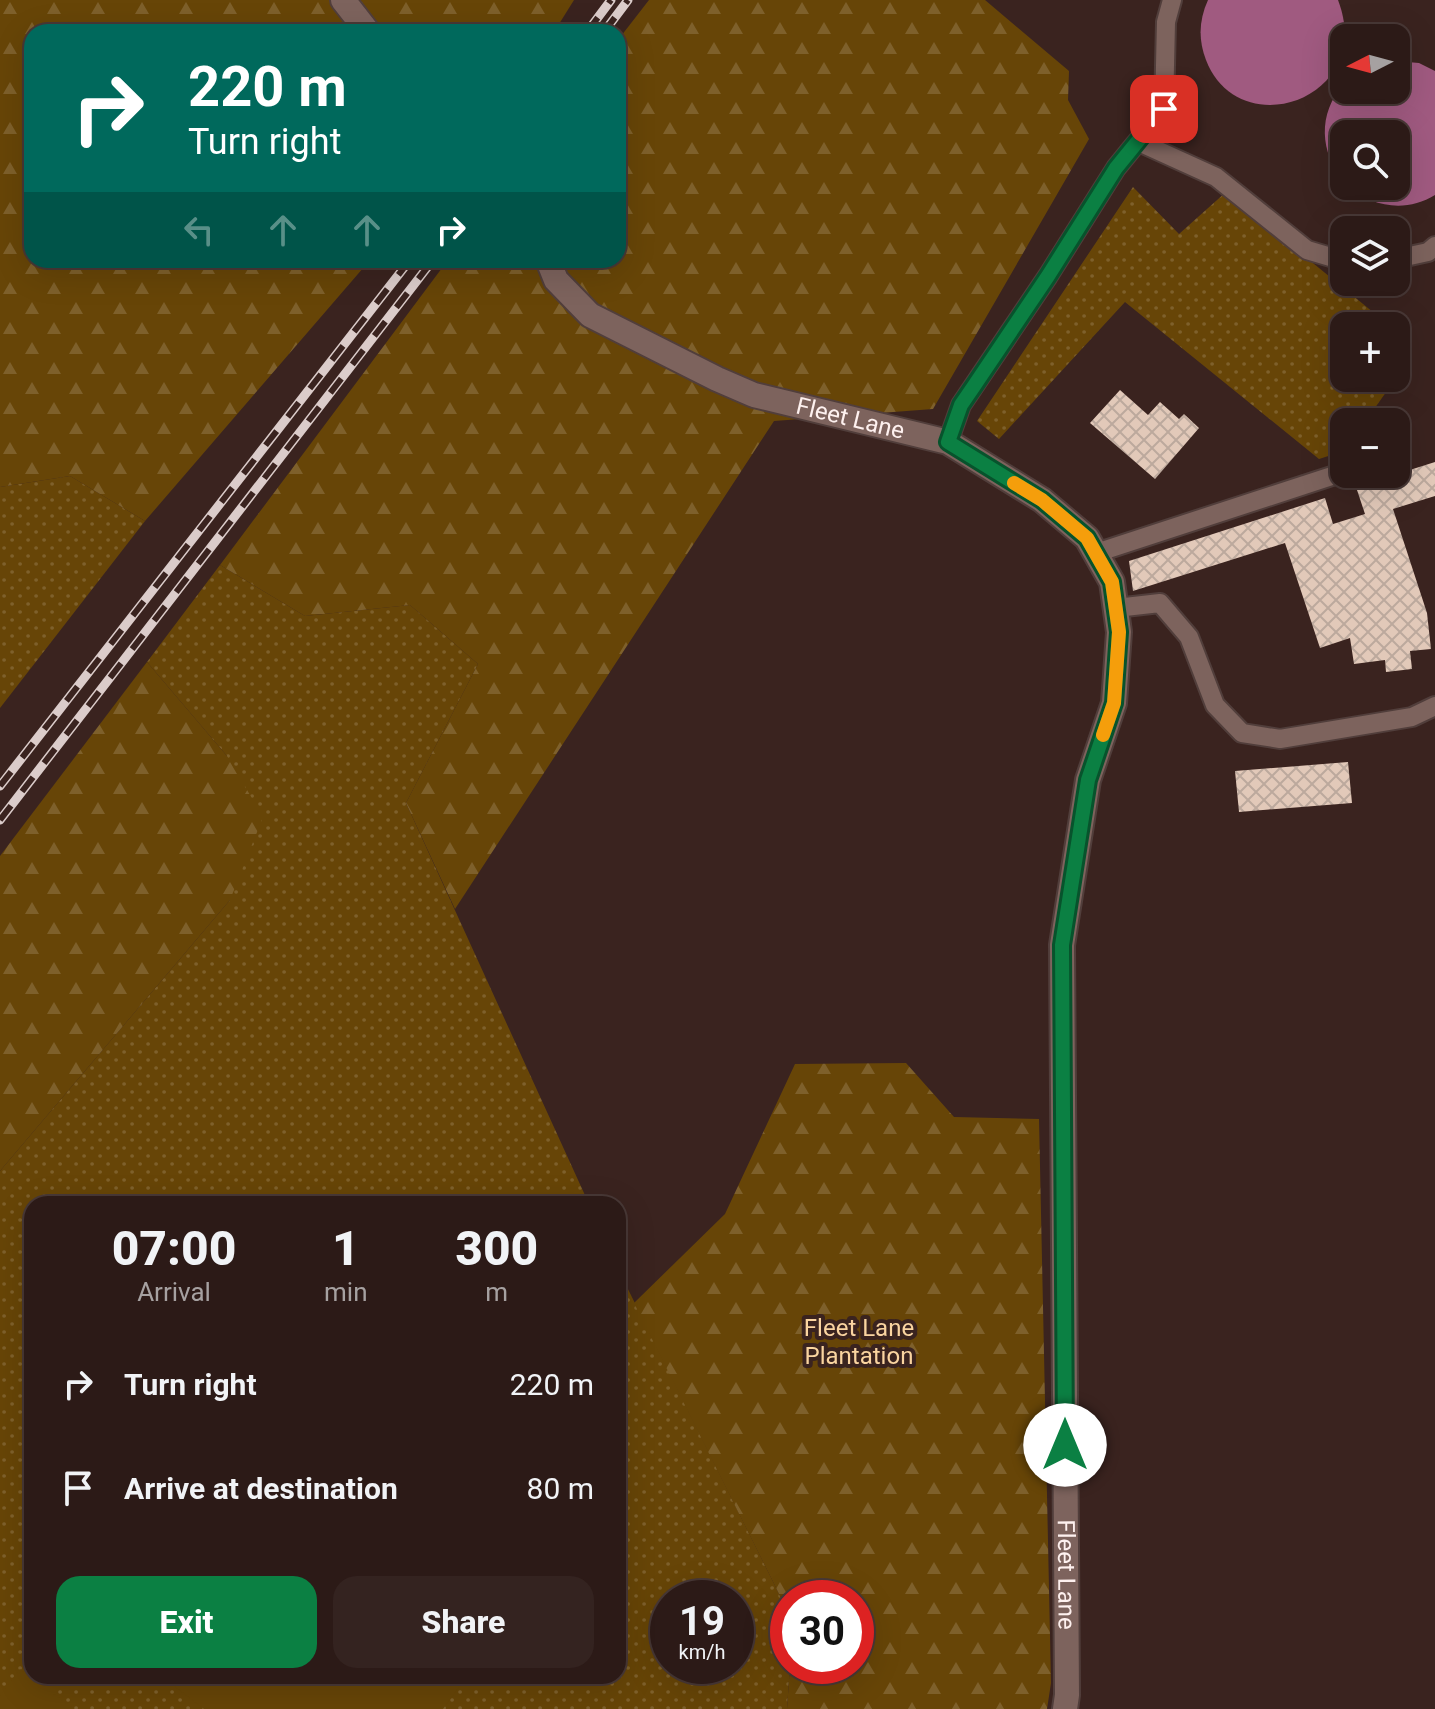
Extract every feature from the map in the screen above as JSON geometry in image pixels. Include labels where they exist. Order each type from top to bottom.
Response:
[{"type":"street","points":[[343,0],[362,24]]},
{"type":"street","name":"Fleet Lane","points":[[551,268],[556,280],[590,315],[717,379],[754,395],[948,442],[1042,500],[1087,538],[1112,582],[1119,632],[1114,703],[1088,780],[1062,945],[1065,1709]]},
{"type":"lane","points":[[948,442],[961,405],[1116,168],[1164,109],[1166,22],[1172,0]]},
{"type":"lane","points":[[1139,142],[1216,177],[1307,250],[1330,257]]},
{"type":"lane","points":[[1410,256],[1428,252],[1435,246]]},
{"type":"lane","points":[[1096,553],[1330,477]]},
{"type":"lane","points":[[1116,608],[1160,603],[1189,637],[1215,705],[1242,733],[1280,739],[1412,717],[1435,706]]},
{"type":"green space","points":[[0,0],[574,0],[559,24],[24,24],[24,268],[363,268],[145,521],[70,476],[0,487]]},
{"type":"green space","points":[[649,0],[985,0],[1069,71],[1068,100],[1089,139],[933,409],[774,421],[455,909],[406,803],[478,664],[410,605],[305,616],[220,565],[442,268],[626,268],[626,30]]},
{"type":"green space","points":[[1133,187],[1179,234],[1226,192],[1330,277],[1330,296],[1353,296],[1373,312],[1330,312],[1330,392],[1386,392],[1375,408],[1330,408],[1330,455],[1319,459],[1125,302],[999,439],[977,421]]},
{"type":"green space","points":[[70,476],[145,521],[0,708],[0,487]]},
{"type":"green space","points":[[220,565],[305,616],[410,605],[478,664],[406,803],[585,1196],[24,1196],[24,1684],[626,1684],[626,1285],[772,1580],[770,1684],[789,1684],[787,1709],[0,1709],[0,1171],[230,900],[227,756],[147,662]]},
{"type":"green space","points":[[147,662],[227,756],[263,817],[230,900],[0,1171],[0,856]]},
{"type":"green space","name":"Fleet Lane Plantation","points":[[906,1063],[954,1117],[1039,1119],[1051,1683],[1047,1709],[787,1709],[789,1684],[874,1684],[874,1580],[772,1580],[634,1303],[725,1214],[795,1064]]},
{"type":"green space","points":[[20,1669],[24,1672],[24,1684],[40,1684],[74,1709],[0,1709],[0,1696]]},
{"type":"green space","points":[[171,1684],[461,1684],[443,1709],[204,1709]]},
{"type":"shaded area","points":[[1208,0],[1338,0],[1343,24],[1330,24],[1330,74],[1322,85],[1299,99],[1272,105],[1246,101],[1223,86],[1206,60],[1201,30]]},
{"type":"shaded area","points":[[1410,62],[1435,71],[1435,195],[1401,206],[1370,200],[1410,200],[1410,120],[1330,120],[1330,159],[1325,133],[1331,104],[1410,104]]},
{"type":"building","points":[[1120,390],[1148,415],[1160,402],[1179,419],[1184,414],[1199,428],[1155,479],[1090,423]]},
{"type":"building","points":[[1435,462],[1435,496],[1393,509],[1427,613],[1431,649],[1410,651],[1412,669],[1386,672],[1385,660],[1354,664],[1350,638],[1320,648],[1285,543],[1133,591],[1129,561],[1325,498],[1333,524],[1365,514],[1356,488],[1410,488],[1410,470]]},
{"type":"building","points":[[1348,762],[1352,803],[1239,812],[1235,771]]},
{"type":"railway","points":[[593,24],[611,0]]},
{"type":"railway","points":[[610,24],[628,0]]},
{"type":"railway","points":[[0,786],[404,268]]},
{"type":"railway","points":[[0,820],[427,268]]},
{"type":"slow traffic","points":[[1014,483],[1042,500],[1087,538],[1112,582],[1119,632],[1114,703],[1103,735]]},
{"type":"route","points":[[1065,1445],[1062,945],[1088,780],[1114,703],[1119,632],[1112,582],[1087,538],[1042,500],[948,442],[961,405],[1116,168],[1164,109]]}]
